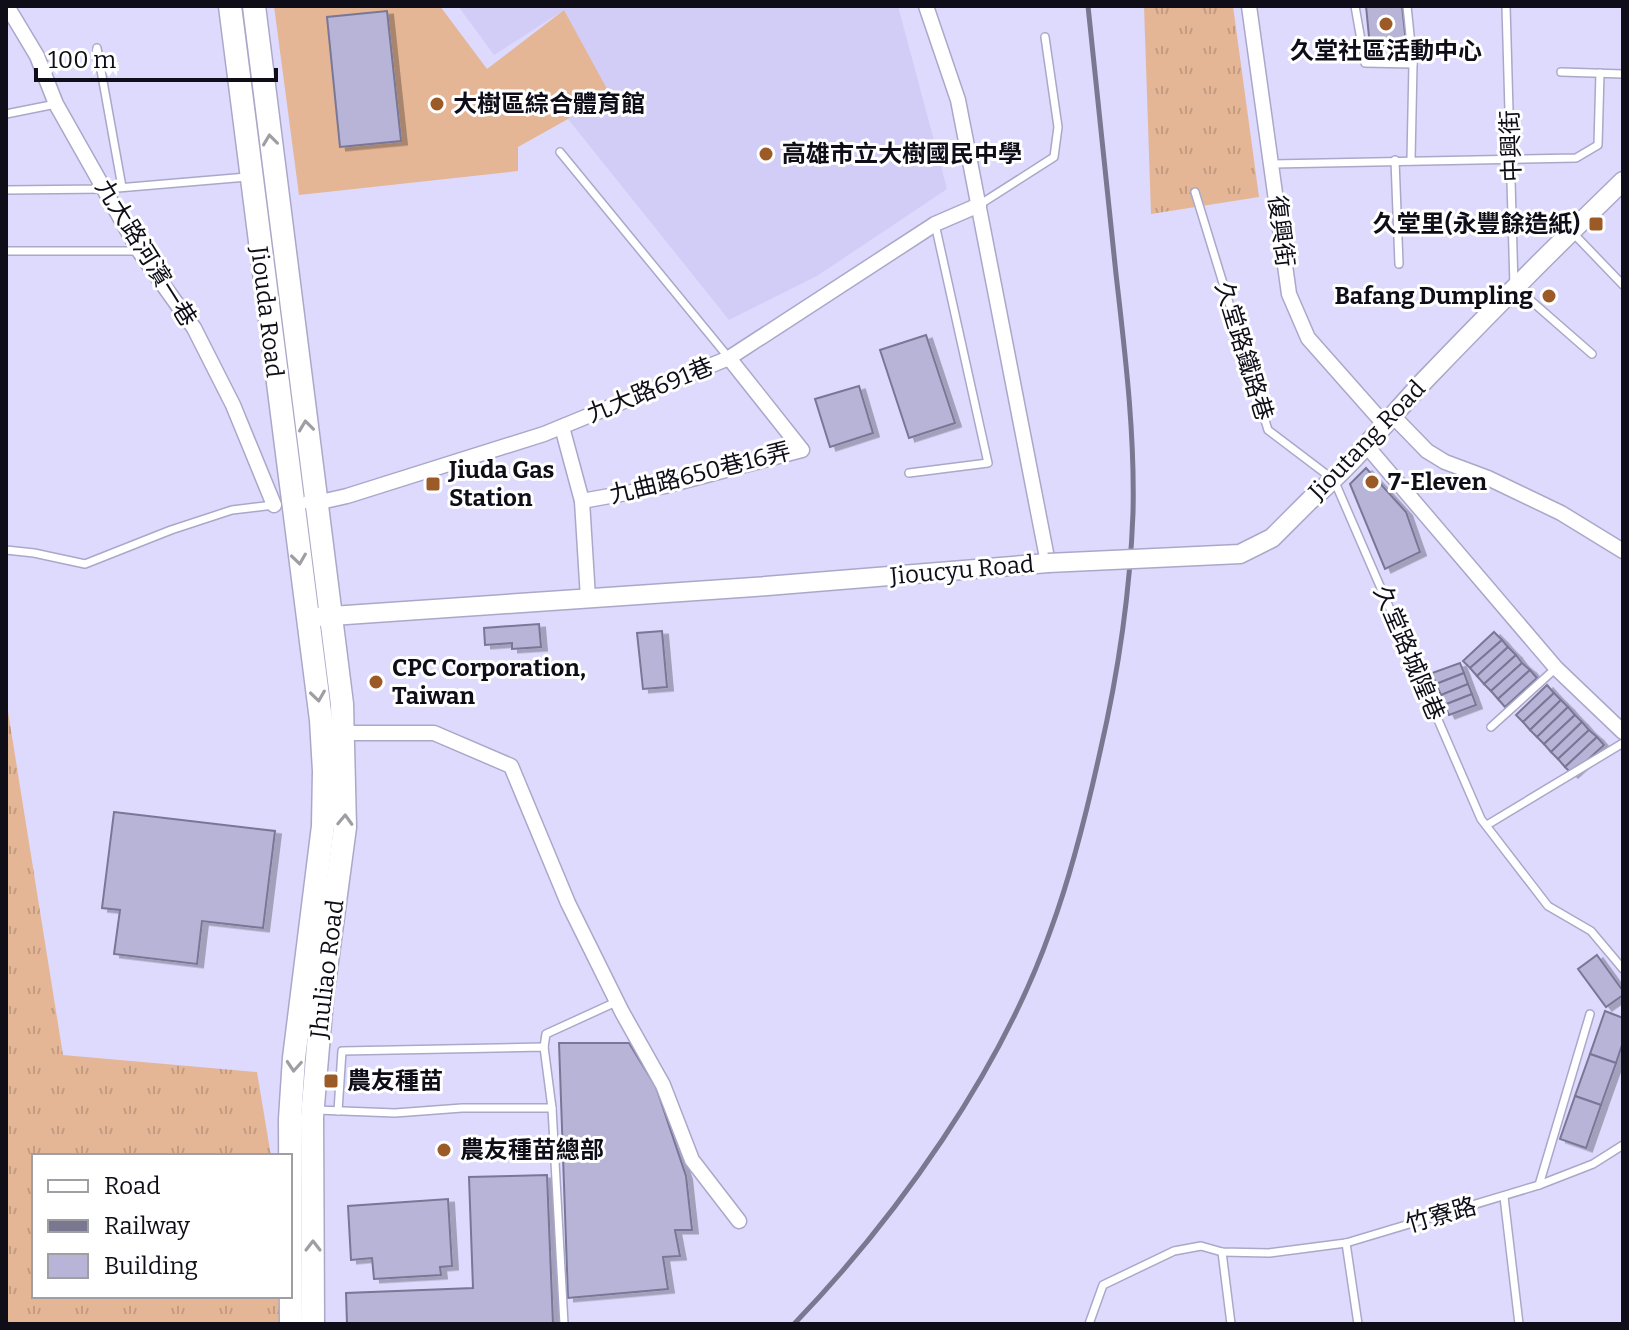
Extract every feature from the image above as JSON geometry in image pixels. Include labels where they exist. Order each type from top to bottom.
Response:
[{"type":"main road","name":"Jiouda Road","points":[[230,6],[283,503],[307,619]]},
{"type":"main road","name":"Jiouda Road","points":[[254,6],[332,616]]},
{"type":"main road","name":"Jhuliao Road","points":[[331,850],[345,827],[344,733],[332,616]]},
{"type":"main road","name":"Jhuliao Road","points":[[291,1324],[302,1110],[322,999],[331,850],[321,720],[307,619]]},
{"type":"main road","name":"Jhuliao Road","points":[[302,1110],[313,1324]]},
{"type":"street","name":"九大路河濱一巷","points":[[7,6],[37,56],[56,104],[139,251],[194,328],[283,503]]},
{"type":"street","name":"Jioucyu Road","points":[[307,619],[1048,563],[958,100],[926,6]]},
{"type":"street","name":"復興街","points":[[1249,6],[1289,294],[1308,338],[1388,420],[1427,451],[1445,462],[1488,478],[1561,513],[1623,551]]},
{"type":"street","name":"Jioutang Road","points":[[1048,563],[1240,554],[1272,538],[1334,480],[1514,286],[1623,181]]},
{"type":"street","name":"九大路691巷","points":[[283,503],[316,503],[347,496],[562,427],[729,358],[935,224],[979,205]]},
{"type":"street","name":"九曲路650巷16弄","points":[[582,501],[665,486],[802,450],[729,358]]},
{"type":"street","points":[[562,427],[582,501],[588,598]]},
{"type":"street","points":[[1365,444],[1556,668],[1623,732]]},
{"type":"street","points":[[344,733],[434,733],[511,766],[568,903],[663,1085],[692,1160],[739,1221]]},
{"type":"lane","points":[[1355,6],[1365,63],[1413,64]]},
{"type":"lane","points":[[1407,6],[1413,64],[1411,159]]},
{"type":"lane","name":"中興街","points":[[1506,6],[1514,286]]},
{"type":"lane","points":[[979,205],[1054,157],[1058,127],[1045,37]]},
{"type":"lane","points":[[97,48],[122,187]]},
{"type":"lane","points":[[1561,72],[1623,74]]},
{"type":"lane","points":[[1273,164],[1576,158],[1598,145],[1600,73]]},
{"type":"lane","points":[[6,114],[56,104]]},
{"type":"lane","points":[[560,152],[729,358]]},
{"type":"lane","points":[[1395,160],[1399,264]]},
{"type":"lane","points":[[6,190],[106,189],[275,174]]},
{"type":"lane","name":"久堂路鐵路巷","points":[[1195,192],[1268,430],[1334,480]]},
{"type":"lane","points":[[909,473],[988,463],[935,224]]},
{"type":"lane","points":[[1571,231],[1623,285]]},
{"type":"lane","points":[[6,251],[139,251]]},
{"type":"lane","points":[[1514,286],[1592,354]]},
{"type":"lane","name":"久堂路城隍巷","points":[[1334,480],[1481,819],[1548,906],[1591,931],[1623,969]]},
{"type":"lane","points":[[6,550],[85,564],[232,510],[283,503]]},
{"type":"lane","points":[[1491,727],[1556,668]]},
{"type":"lane","points":[[1487,825],[1623,743]]},
{"type":"lane","points":[[564,1324],[552,1108],[544,1047],[546,1034],[617,1002]]},
{"type":"lane","points":[[1539,1185],[1590,1014]]},
{"type":"lane","points":[[338,1111],[342,1051],[544,1047]]},
{"type":"lane","points":[[302,1110],[395,1113],[462,1108],[552,1108]]},
{"type":"lane","points":[[1504,1197],[1593,1164],[1623,1145]]},
{"type":"lane","name":"竹寮路","points":[[1089,1324],[1103,1285],[1174,1251],[1201,1246],[1222,1252],[1269,1253],[1346,1243],[1504,1197],[1519,1324]]},
{"type":"lane","points":[[1346,1243],[1358,1324]]},
{"type":"lane","points":[[1222,1252],[1231,1324]]},
{"type":"shaded area","name":"高雄市立大樹國民中學","points":[[458,6],[898,6],[947,189],[817,276],[729,320],[568,119],[606,89],[564,10],[494,55]]},
{"type":"green space","name":"大樹區綜合體育館","points":[[274,6],[440,6],[487,69],[564,10],[607,89],[568,119],[518,147],[518,171],[299,195]]},
{"type":"green space","points":[[1144,6],[1233,6],[1259,197],[1151,214]]},
{"type":"green space","points":[[6,699],[63,1055],[257,1072],[271,1154],[32,1154],[32,1298],[290,1298],[297,1324],[6,1324]]},
{"type":"building","name":"久堂社區活動中心","points":[[1366,6],[1402,6],[1406,43],[1370,47]]},
{"type":"building","points":[[387,11],[401,141],[340,147],[327,17]]},
{"type":"building","points":[[926,335],[955,423],[909,438],[880,350]]},
{"type":"building","points":[[859,386],[873,433],[830,447],[815,399]]},
{"type":"building","points":[[1366,468],[1406,512],[1420,552],[1385,569],[1350,484]]},
{"type":"building","points":[[539,624],[541,647],[512,649],[512,643],[485,645],[484,628]]},
{"type":"building","points":[[662,631],[667,687],[643,689],[637,633]]},
{"type":"building","points":[[1494,632],[1502,640],[1470,668],[1463,661]]},
{"type":"building","points":[[1502,640],[1508,647],[1477,676],[1470,668]]},
{"type":"building","points":[[1508,647],[1516,655],[1484,684],[1477,676]]},
{"type":"building","points":[[1516,655],[1522,663],[1491,691],[1484,684]]},
{"type":"building","points":[[1460,663],[1464,673],[1436,684],[1432,673]]},
{"type":"building","points":[[1522,663],[1530,670],[1498,699],[1491,691]]},
{"type":"building","points":[[1530,670],[1537,678],[1505,707],[1498,699]]},
{"type":"building","points":[[1464,673],[1468,684],[1441,695],[1436,684]]},
{"type":"building","points":[[1468,684],[1472,694],[1444,705],[1441,695]]},
{"type":"building","points":[[1547,685],[1554,693],[1523,722],[1516,715]]},
{"type":"building","points":[[1554,693],[1561,700],[1530,730],[1523,722]]},
{"type":"building","points":[[1472,694],[1476,705],[1449,715],[1444,705]]},
{"type":"building","points":[[1561,700],[1568,707],[1537,737],[1530,730]]},
{"type":"building","points":[[1568,707],[1575,715],[1544,744],[1537,737]]},
{"type":"building","points":[[1575,715],[1582,722],[1551,752],[1544,744]]},
{"type":"building","points":[[1582,722],[1589,730],[1558,759],[1551,752]]},
{"type":"building","points":[[1589,730],[1597,737],[1565,767],[1558,759]]},
{"type":"building","points":[[1597,737],[1604,745],[1572,774],[1565,767]]},
{"type":"building","points":[[114,812],[275,831],[263,928],[202,921],[197,964],[114,954],[120,910],[102,908]]},
{"type":"building","points":[[1597,955],[1623,991],[1623,995],[1606,1007],[1578,969]]},
{"type":"building","points":[[1605,1011],[1623,1018],[1623,1042],[1616,1063],[1590,1054]]},
{"type":"building","points":[[559,1043],[629,1043],[656,1087],[686,1176],[692,1230],[675,1230],[680,1256],[663,1257],[668,1289],[568,1298]]},
{"type":"building","points":[[1590,1054],[1616,1063],[1601,1105],[1575,1096]]},
{"type":"building","points":[[1575,1096],[1601,1105],[1586,1148],[1560,1139]]},
{"type":"building","points":[[547,1175],[553,1324],[347,1324],[346,1293],[473,1288],[469,1177]]},
{"type":"building","points":[[448,1199],[452,1266],[440,1267],[441,1275],[374,1279],[372,1258],[351,1260],[348,1206]]},
{"type":"railway","points":[[794,1324],[833,1282],[908,1189],[975,1088],[1004,1035],[1030,982],[1059,907],[1100,752],[1118,663],[1126,603],[1133,483],[1126,363],[1088,6]]},
{"type":"place","name":"久堂社區活動中心","points":[[1386,24]]},
{"type":"place","name":"大樹區綜合體育館","points":[[437,104]]},
{"type":"place","name":"高雄市立大樹國民中學","points":[[766,154]]},
{"type":"place","name":"久堂里(永豐餘造紙)","points":[[1596,224]]},
{"type":"place","name":"Bafang Dumpling","points":[[1549,296]]},
{"type":"place","name":"7-Eleven","points":[[1372,482]]},
{"type":"place","name":"Jiuda Gas Station","points":[[433,484]]},
{"type":"place","name":"CPC Corporation, Taiwan","points":[[376,682]]},
{"type":"place","name":"農友種苗","points":[[331,1081]]},
{"type":"place","name":"農友種苗總部","points":[[444,1150]]}]
